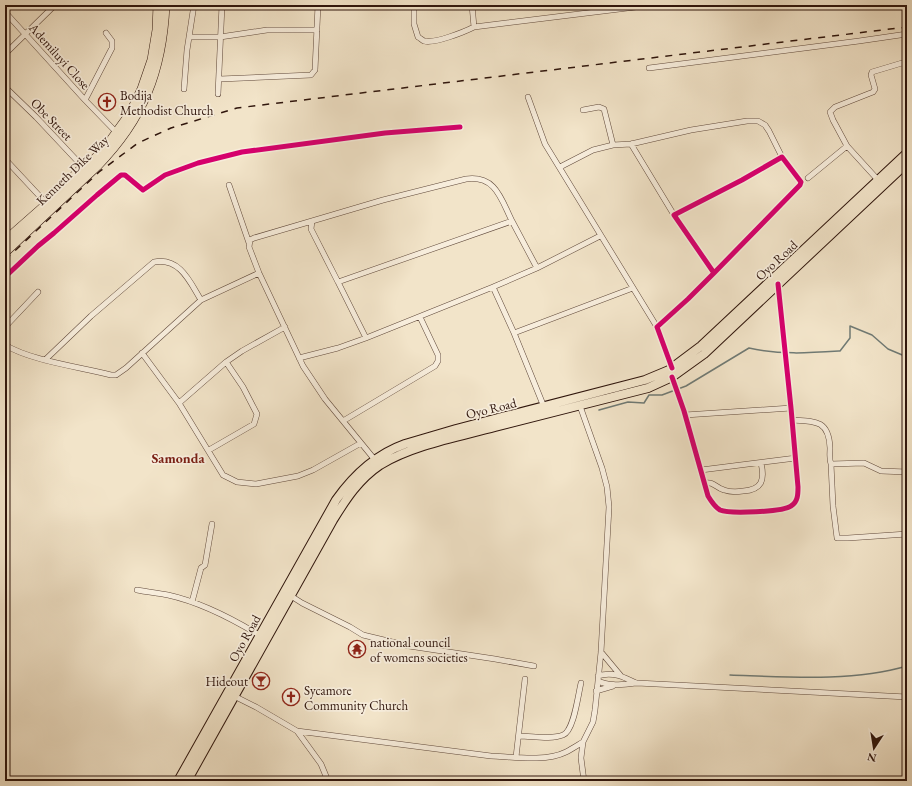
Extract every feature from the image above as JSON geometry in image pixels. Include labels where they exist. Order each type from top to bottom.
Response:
[{"type":"highway","name":"Kenneth Dike Way","points":[[5,252],[8,238],[47,204],[83,167],[93,161],[119,136],[148,74],[155,45],[158,5]]},
{"type":"highway","name":"Kenneth Dike Way","points":[[8,238],[97,166],[139,111],[153,79],[161,52],[165,5]]},
{"type":"main road","name":"Oyo Road","points":[[178,781],[232,695],[291,596],[343,504],[359,483],[379,466],[409,451],[648,388],[672,377],[704,354],[778,284],[870,193],[878,180],[907,153]]},
{"type":"main road","name":"Oyo Road","points":[[188,779],[232,695],[259,635],[336,500],[353,479],[375,460],[405,444],[456,429],[645,380],[672,368],[701,346],[870,193],[907,163]]},
{"type":"street","points":[[5,54],[26,35],[54,5]]},
{"type":"street","points":[[184,89],[194,5]]},
{"type":"street","points":[[218,94],[220,79],[222,5]]},
{"type":"street","points":[[220,79],[311,75],[315,70],[318,5]]},
{"type":"street","points":[[414,5],[414,24],[418,37],[425,41],[434,41],[474,27],[652,5]]},
{"type":"street","points":[[472,5],[474,27]]},
{"type":"street","name":"Ademiluyi Close","points":[[5,12],[119,136]]},
{"type":"street","points":[[189,37],[220,37],[267,30],[317,30]]},
{"type":"street","points":[[85,100],[112,48],[112,41],[106,33]]},
{"type":"street","points":[[649,68],[907,34]]},
{"type":"street","points":[[878,180],[847,146],[830,114],[831,110],[873,92],[875,89],[871,75],[872,72],[902,63]]},
{"type":"street","name":"Obe Street","points":[[5,87],[36,117],[83,167]]},
{"type":"street","points":[[528,97],[545,144],[657,327],[672,368]]},
{"type":"street","points":[[583,110],[599,107],[604,109],[613,146]]},
{"type":"street","points":[[560,167],[593,150],[631,144],[691,130],[747,121],[758,121],[765,125],[782,157],[801,182],[800,185],[688,300],[657,327]]},
{"type":"street","points":[[5,277],[38,246],[121,175],[125,175],[143,190],[165,175],[198,163],[242,152],[385,133],[460,127]]},
{"type":"street","points":[[631,144],[674,215],[714,273]]},
{"type":"street","points":[[808,178],[847,146]]},
{"type":"street","points":[[674,215],[742,180],[782,157]]},
{"type":"street","points":[[5,159],[47,204]]},
{"type":"street","points":[[249,243],[250,240],[254,238],[383,200],[477,177],[489,182],[494,187],[537,268]]},
{"type":"street","points":[[229,186],[259,273],[308,375],[325,399],[375,460]]},
{"type":"street","points":[[312,221],[311,229],[366,338]]},
{"type":"street","points":[[338,282],[512,221]]},
{"type":"street","points":[[300,358],[338,348],[366,338],[493,288],[537,268],[600,236]]},
{"type":"street","points":[[45,360],[92,316],[154,262],[163,260],[178,267],[185,274],[202,300]]},
{"type":"street","points":[[5,345],[12,349],[45,360],[116,375],[202,300],[259,273]]},
{"type":"street","points":[[672,377],[685,415],[710,501],[719,510],[726,512],[782,510],[791,506],[797,499],[798,487],[778,284]]},
{"type":"street","points":[[493,288],[514,333],[544,407]]},
{"type":"street","points":[[514,333],[633,288]]},
{"type":"street","points":[[5,327],[38,292]]},
{"type":"street","points":[[343,421],[435,366],[438,361],[438,356],[420,317]]},
{"type":"street","points":[[179,402],[226,362],[242,351],[285,327]]},
{"type":"street","points":[[142,353],[179,402],[223,475],[237,482],[256,484],[298,476],[313,470],[361,443]]},
{"type":"street","points":[[209,450],[254,424],[257,417],[257,414],[243,387],[226,362]]},
{"type":"street","points":[[580,406],[602,468],[607,487],[609,507],[601,652],[593,722],[583,742],[581,758],[584,781]]},
{"type":"street","points":[[685,415],[791,408]]},
{"type":"street","points":[[792,420],[815,421],[826,430],[831,464],[833,506],[837,538],[907,534]]},
{"type":"street","points":[[701,470],[796,458]]},
{"type":"street","points":[[704,483],[713,483],[722,490],[727,491],[751,490],[756,488],[762,480],[763,476],[761,463]]},
{"type":"street","points":[[831,464],[864,463],[881,471],[907,472]]},
{"type":"street","points":[[192,602],[201,568],[205,565],[212,524]]},
{"type":"street","points":[[137,590],[169,595],[192,602],[231,618],[259,635]]},
{"type":"street","points":[[291,596],[363,635],[408,646],[495,658],[534,666]]},
{"type":"street","points":[[601,652],[622,676]]},
{"type":"street","points":[[598,679],[610,674],[622,676],[637,684]]},
{"type":"street","points":[[516,757],[525,679]]},
{"type":"street","points":[[598,679],[604,684],[618,685],[637,684],[907,697]]},
{"type":"street","points":[[519,736],[552,737],[564,735],[571,727],[581,684]]},
{"type":"street","points":[[596,691],[618,685]]},
{"type":"street","points":[[232,695],[297,731],[491,756],[516,757],[547,757],[565,752],[583,742]]},
{"type":"street","points":[[297,731],[321,764],[328,781]]},
{"type":"street","points":[[188,779],[198,781]]},
{"type":"waterway","points":[[599,410],[628,402],[644,403],[649,395],[662,395],[686,386],[749,348],[783,353],[840,351],[850,338],[850,326],[872,335],[888,349],[907,357]]},
{"type":"waterway","points":[[730,675],[797,677],[842,676],[886,671],[907,666]]},
{"type":"railway","points":[[5,260],[99,172],[138,143],[171,128],[237,108],[907,27]]},
{"type":"cycle path","points":[[5,277],[38,246],[121,175],[125,175],[143,190],[165,175],[198,163],[242,152],[385,133],[460,127]]},
{"type":"cycle path","points":[[672,368],[657,327],[714,273],[674,215],[742,180],[782,157],[801,182],[800,185],[714,273]]},
{"type":"cycle path","points":[[672,377],[684,411],[708,496],[715,506],[720,510],[734,512],[778,510],[791,506],[797,498],[798,487],[778,284]]},
{"type":"place","name":"Bodija Methodist Church","points":[[107,102]]},
{"type":"place","name":"national council of womens societies","points":[[357,649]]},
{"type":"place","name":"Hideout","points":[[261,681]]},
{"type":"place","name":"Sycamore Community Church","points":[[291,697]]},
{"type":"district","name":"Samonda","points":[[178,458]]}]
